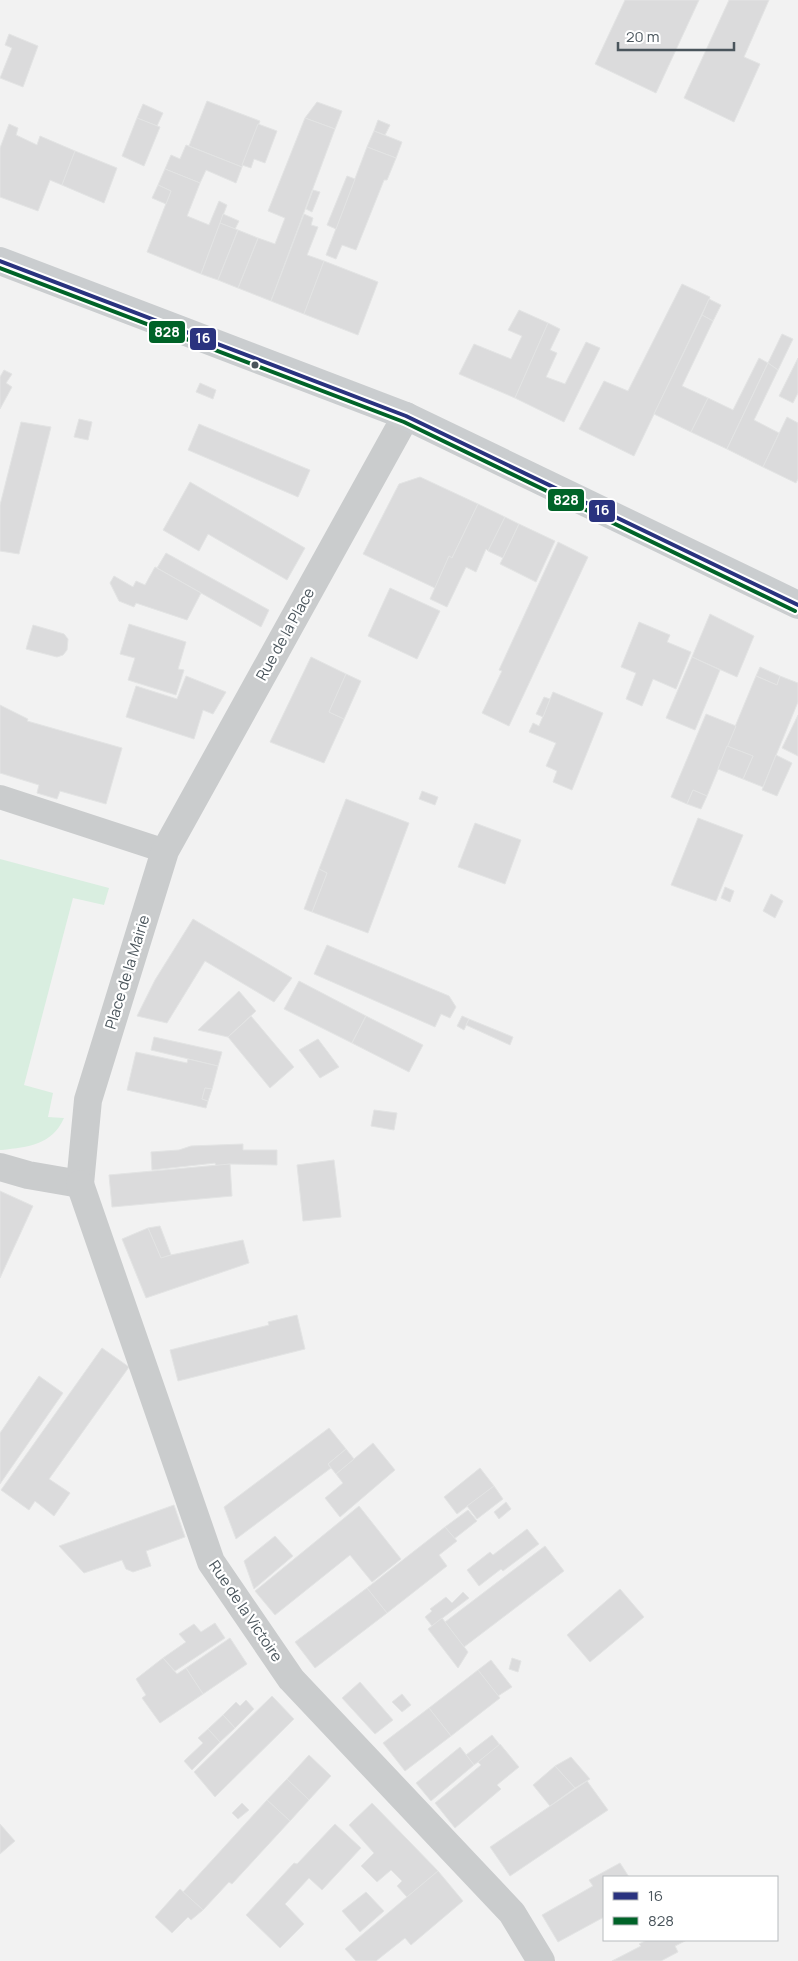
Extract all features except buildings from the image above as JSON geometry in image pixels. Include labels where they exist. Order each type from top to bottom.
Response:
[{"type":"main road","points":[[0,261],[406,416],[798,605]]},
{"type":"street","name":"Rue de la Place","points":[[165,851],[406,416]]},
{"type":"street","name":"Place de la Mairie","points":[[80,1184],[88,1100],[165,851]]},
{"type":"street","points":[[0,1167],[28,1175],[80,1184]]},
{"type":"street","name":"Rue de la Victoire","points":[[80,1184],[211,1562],[291,1679],[512,1913],[541,1961]]},
{"type":"lane","points":[[0,797],[165,851]]},
{"type":"green space","points":[[0,859],[109,888],[104,905],[73,898],[24,1085],[53,1093],[48,1117],[64,1118],[53,1134],[46,1139],[30,1146],[2,1150],[0,1150]]},
{"type":"transit line","name":"16","points":[[0,261],[406,416],[798,605]]},
{"type":"transit line","name":"828","points":[[0,268],[404,422],[795,611]]}]
